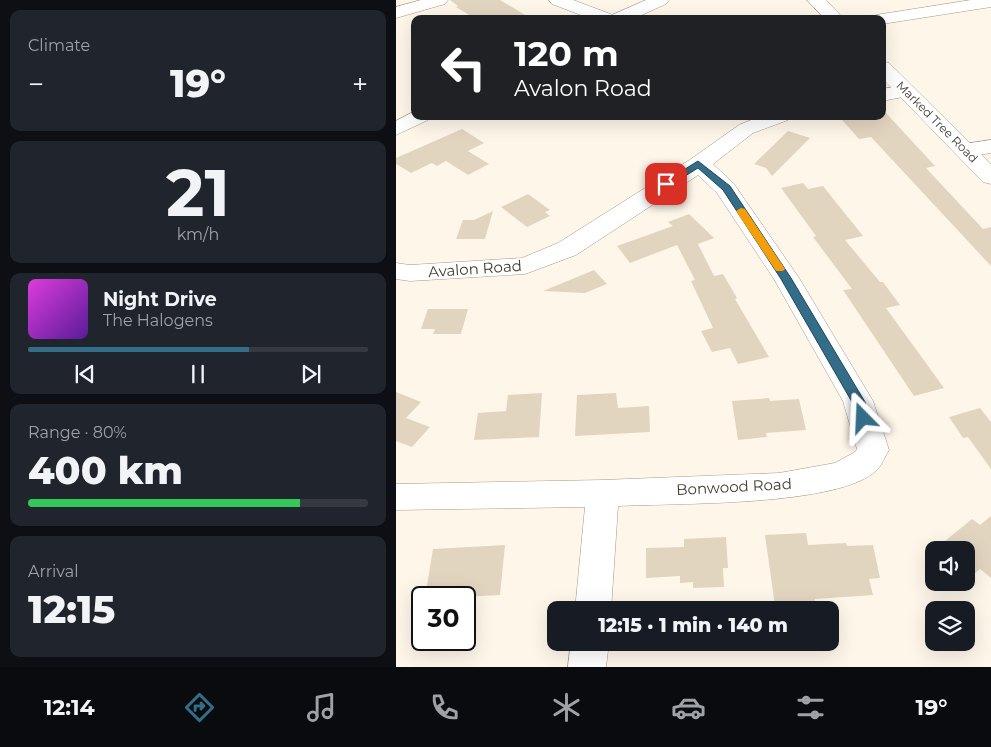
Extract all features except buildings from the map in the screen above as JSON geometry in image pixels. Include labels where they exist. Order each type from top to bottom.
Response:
[{"type":"street","points":[[396,13],[439,0]]},
{"type":"street","points":[[558,0],[597,15]]},
{"type":"street","points":[[627,15],[660,0]]},
{"type":"street","points":[[816,0],[831,15]]},
{"type":"street","points":[[886,18],[991,2]]},
{"type":"street","name":"Marked Tree Road","points":[[886,71],[991,177]]},
{"type":"street","points":[[886,94],[906,90]]},
{"type":"street","points":[[396,129],[413,120]]},
{"type":"street","name":"Avalon Road","points":[[396,272],[410,273],[525,266],[567,249],[698,164],[746,129],[771,120]]},
{"type":"street","points":[[966,150],[991,146]]},
{"type":"street","name":"Bonwood Road","points":[[396,497],[603,493],[778,486],[841,475],[866,461],[873,450],[858,402],[786,278],[726,188],[698,164]]},
{"type":"street","points":[[594,601],[603,493]]},
{"type":"street","points":[[588,667],[589,651]]},
{"type":"slow traffic","points":[[741,211],[779,269]]},
{"type":"route","points":[[666,184],[698,164],[726,188],[786,278],[858,402],[863,418]]}]
